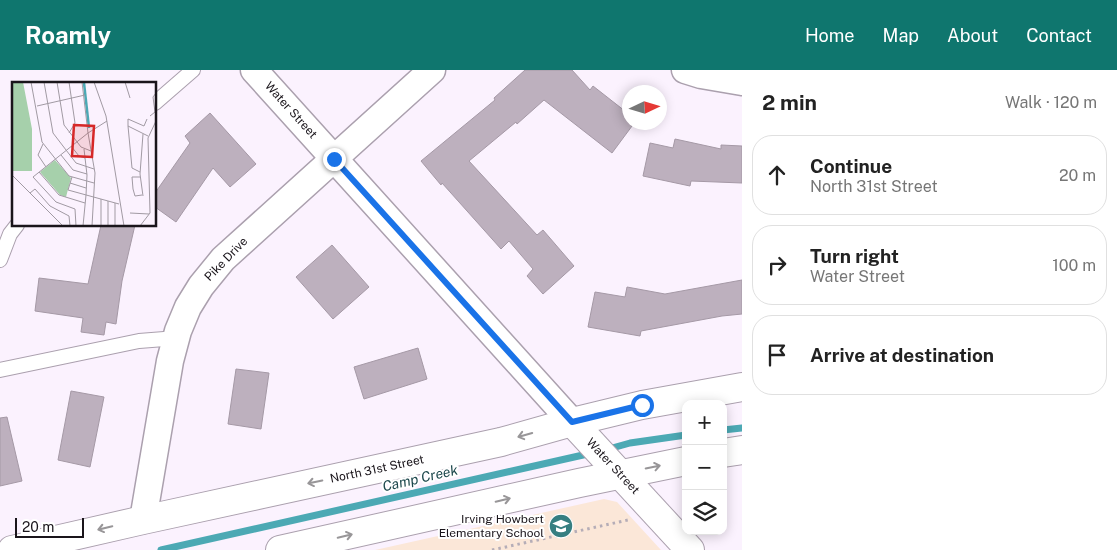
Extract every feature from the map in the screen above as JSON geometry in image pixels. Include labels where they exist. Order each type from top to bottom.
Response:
[{"type":"main road","name":"North 31st Street","points":[[12,550],[501,442],[642,405],[742,387]]},
{"type":"main road","name":"Water Street","points":[[572,422],[621,474],[680,547]]},
{"type":"main road","points":[[727,452],[742,450]]},
{"type":"main road","points":[[280,550],[682,462]]},
{"type":"street","name":"Water Street","points":[[254,70],[572,422]]},
{"type":"street","name":"Pike Drive","points":[[143,520],[170,361],[188,307],[201,286],[223,259],[432,70]]},
{"type":"street","points":[[685,70],[701,75],[742,82]]},
{"type":"lane","points":[[156,102],[193,70]]},
{"type":"lane","points":[[0,260],[10,234],[17,226]]},
{"type":"lane","points":[[0,370],[139,340],[177,338]]},
{"type":"path","points":[[492,550],[630,519]]},
{"type":"shaded area","name":"Irving Howbert Elementary School","points":[[604,499],[617,502],[661,550],[375,550]]},
{"type":"building","points":[[525,70],[572,70],[590,90],[593,86],[622,109],[622,130],[629,130],[612,153],[544,100],[517,124],[516,122],[469,161],[537,235],[543,230],[574,266],[543,294],[527,276],[533,269],[509,241],[501,249],[421,161],[495,100],[494,98]]},
{"type":"building","points":[[210,113],[256,164],[230,187],[213,168],[176,222],[156,208],[156,192],[190,143],[185,136]]},
{"type":"building","points":[[675,139],[721,149],[721,145],[742,146],[742,183],[691,181],[690,186],[643,176],[650,143],[673,148]]},
{"type":"building","points":[[101,226],[135,226],[122,281],[116,324],[106,322],[104,335],[81,332],[83,318],[35,311],[39,278],[88,284]]},
{"type":"building","points":[[332,245],[369,287],[333,319],[296,277]]},
{"type":"building","points":[[742,280],[742,314],[641,331],[640,336],[588,327],[595,292],[625,297],[627,287],[665,294]]},
{"type":"building","points":[[418,348],[427,379],[364,399],[354,367]]},
{"type":"building","points":[[236,369],[269,373],[261,429],[228,424]]},
{"type":"building","points":[[71,391],[104,397],[90,467],[58,460]]},
{"type":"building","points":[[7,417],[22,481],[0,486],[0,418]]},
{"type":"waterway","name":"Camp Creek","points":[[727,430],[742,428]]},
{"type":"waterway","name":"Camp Creek","points":[[605,450],[630,443],[682,436]]},
{"type":"waterway","name":"Camp Creek","points":[[161,550],[592,453]]},
{"type":"place","name":"Irving Howbert Elementary School","points":[[561,526]]},
{"type":"route","points":[[334,159],[572,422],[642,405]]}]
